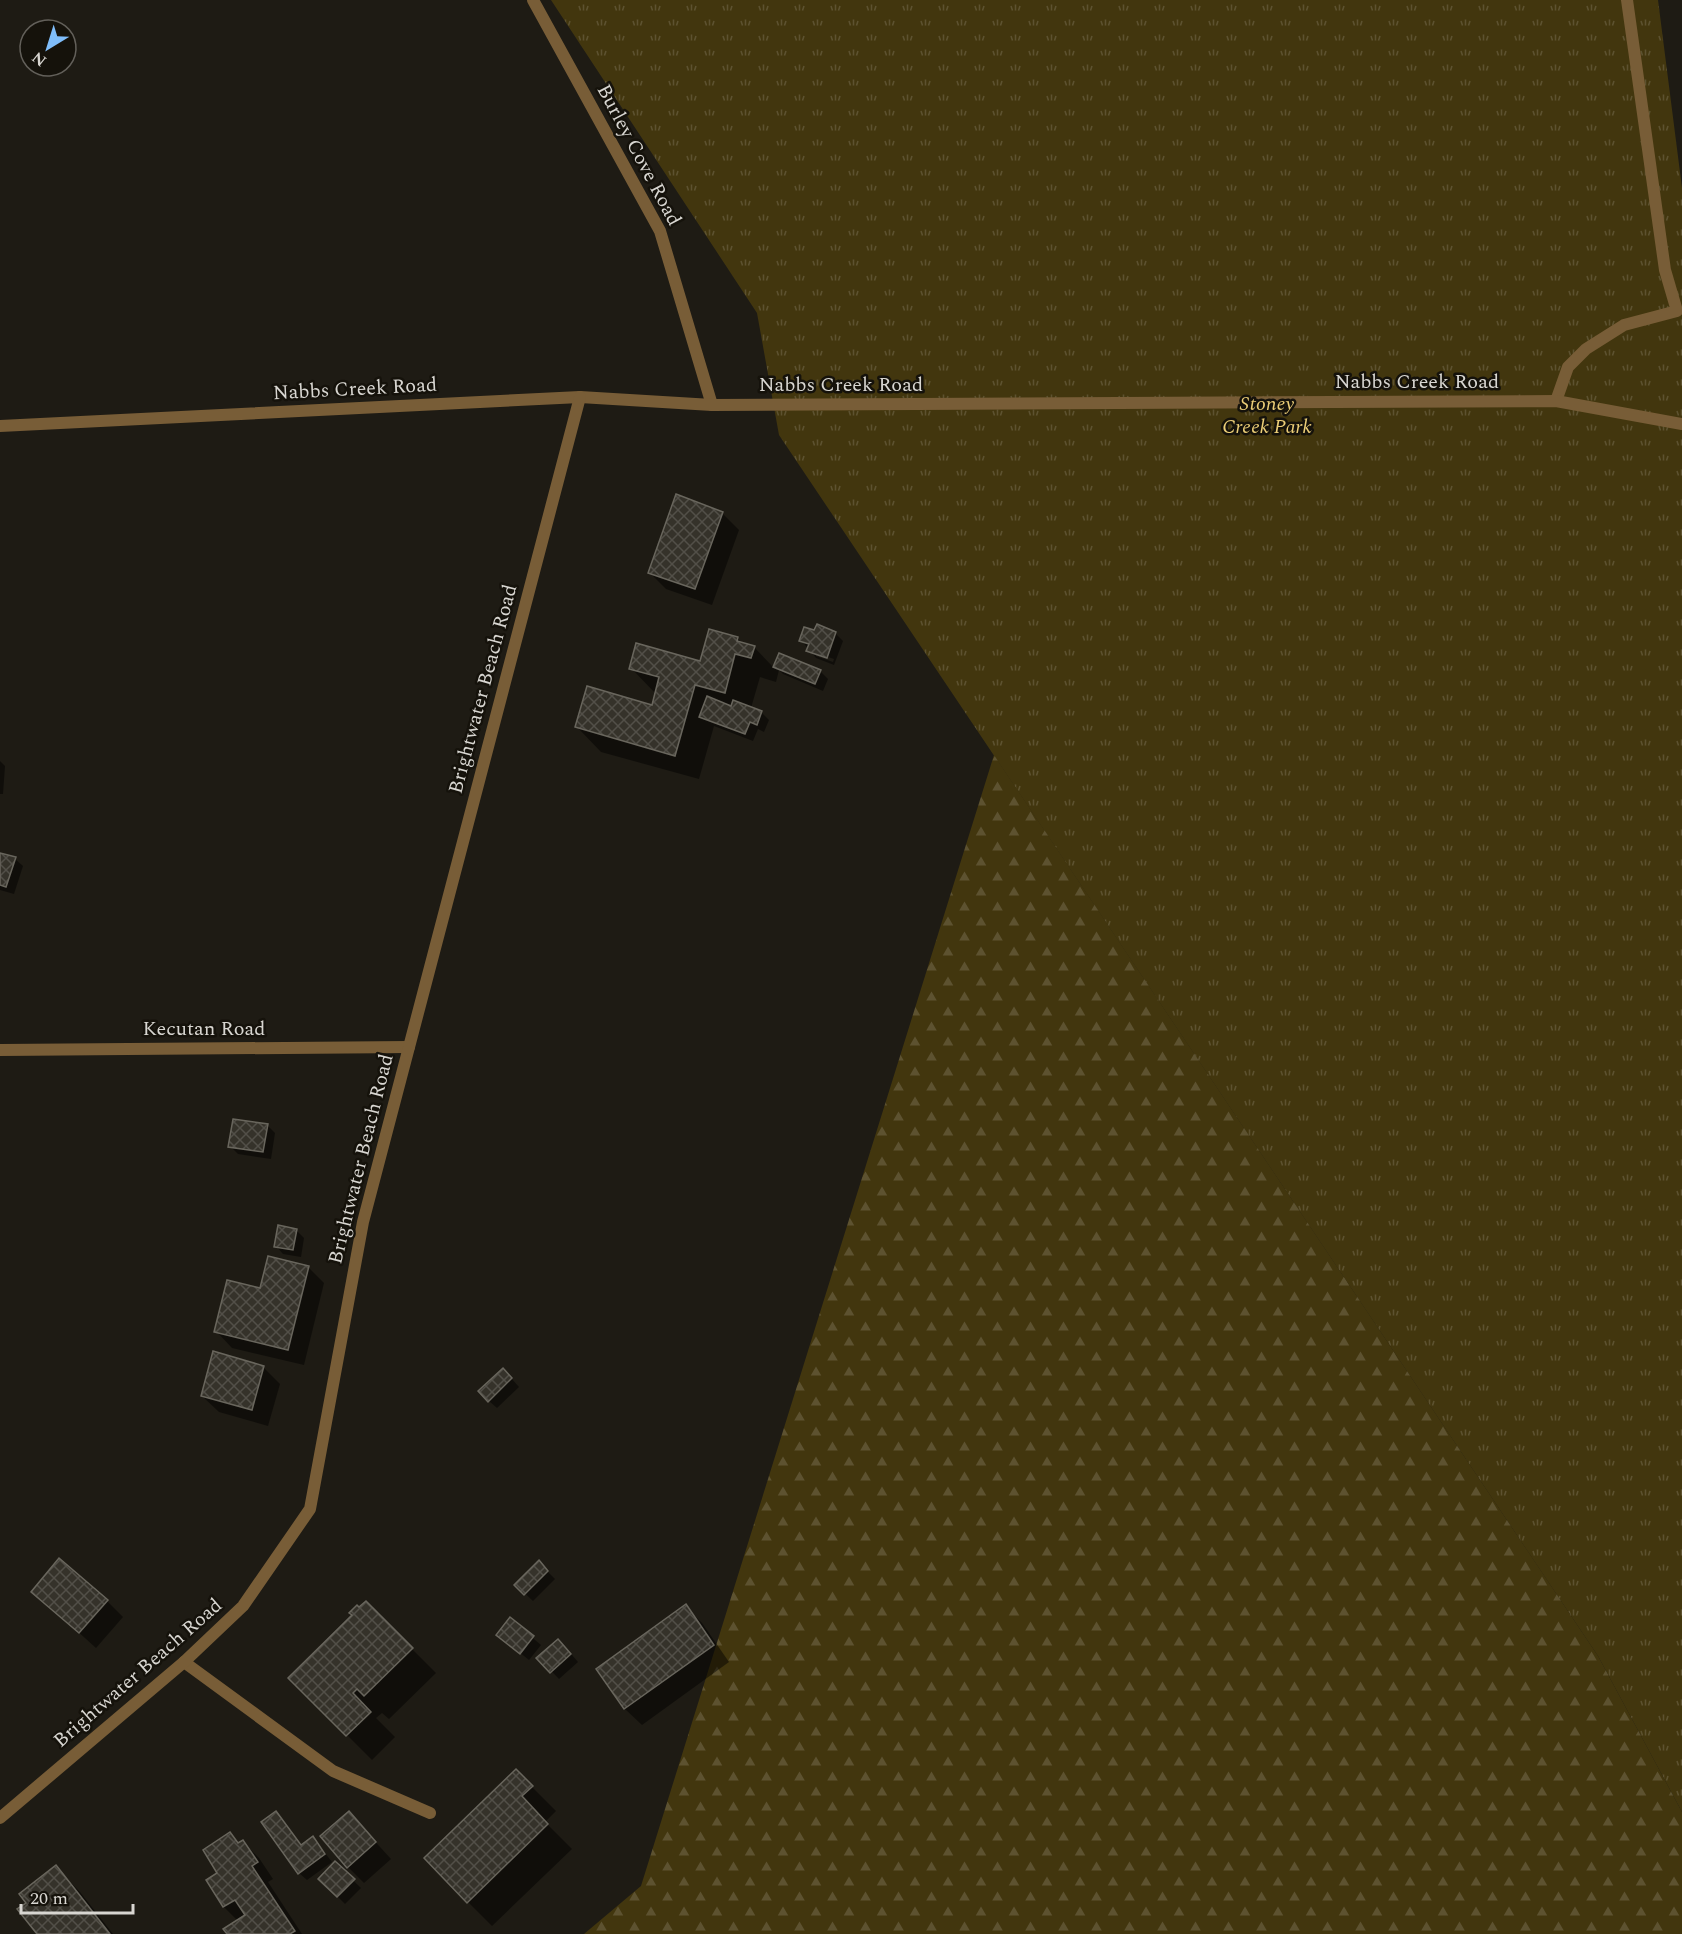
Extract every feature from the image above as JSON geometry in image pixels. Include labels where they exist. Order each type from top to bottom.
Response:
[{"type":"street","name":"Burley Cove Road","points":[[533,0],[660,231],[712,405]]},
{"type":"street","points":[[1556,401],[1568,367],[1586,349],[1624,325],[1680,311],[1665,270],[1627,0]]},
{"type":"street","name":"Nabbs Creek Road","points":[[0,426],[580,397],[712,405],[1556,401],[1682,424]]},
{"type":"street","name":"Brightwater Beach Road","points":[[0,1818],[184,1662],[243,1606],[310,1509],[363,1222],[580,397]]},
{"type":"street","name":"Kecutan Road","points":[[0,1050],[409,1047]]},
{"type":"street","points":[[184,1662],[333,1771],[430,1813]]},
{"type":"green space","name":"Stoney Creek Park","points":[[551,0],[1658,0],[1682,188],[1682,1812],[1598,1656],[779,435],[757,313]]},
{"type":"green space","points":[[994,755],[1598,1656],[1682,1812],[1682,1934],[584,1934],[641,1886]]},
{"type":"building","points":[[676,494],[723,512],[695,589],[648,573]]},
{"type":"building","points":[[817,624],[836,632],[827,658],[806,651],[809,644],[799,641],[804,627],[814,630]]},
{"type":"building","points":[[709,629],[738,637],[737,641],[755,646],[751,658],[735,654],[725,693],[695,685],[675,756],[575,727],[587,686],[652,705],[659,677],[629,669],[636,643],[700,661]]},
{"type":"building","points":[[779,653],[821,670],[815,684],[773,667]]},
{"type":"building","points":[[707,696],[731,706],[733,700],[762,711],[757,725],[750,722],[745,734],[699,717]]},
{"type":"building","points":[[0,853],[16,857],[6,887],[0,885]]},
{"type":"building","points":[[233,1119],[268,1124],[263,1152],[228,1147]]},
{"type":"building","points":[[278,1225],[297,1229],[293,1250],[274,1247]]},
{"type":"building","points":[[268,1256],[309,1266],[288,1350],[214,1332],[227,1280],[260,1288]]},
{"type":"building","points":[[213,1351],[264,1366],[252,1410],[201,1396]]},
{"type":"building","points":[[503,1368],[512,1378],[488,1402],[478,1391]]},
{"type":"building","points":[[59,1558],[108,1600],[79,1633],[31,1592]]},
{"type":"building","points":[[539,1560],[548,1571],[524,1595],[514,1585]]},
{"type":"building","points":[[366,1601],[413,1648],[364,1696],[357,1689],[353,1693],[371,1712],[346,1736],[288,1678],[352,1615],[349,1613],[357,1605],[359,1607]]},
{"type":"building","points":[[686,1604],[714,1645],[624,1709],[596,1669]]},
{"type":"building","points":[[510,1617],[534,1636],[520,1654],[496,1635]]},
{"type":"building","points":[[558,1639],[571,1654],[550,1673],[536,1658]]},
{"type":"building","points":[[516,1769],[533,1786],[522,1796],[548,1824],[467,1903],[424,1858]]},
{"type":"building","points":[[276,1811],[301,1845],[313,1836],[325,1854],[298,1874],[261,1822]]},
{"type":"building","points":[[349,1811],[376,1842],[347,1868],[320,1836]]},
{"type":"building","points":[[230,1832],[238,1843],[243,1840],[258,1862],[252,1866],[295,1931],[290,1934],[227,1934],[223,1929],[245,1915],[235,1900],[223,1907],[206,1880],[217,1873],[203,1850]]},
{"type":"building","points":[[335,1861],[355,1879],[337,1897],[318,1879]]},
{"type":"building","points":[[56,1865],[110,1934],[37,1934],[17,1909],[26,1903],[19,1894]]}]
